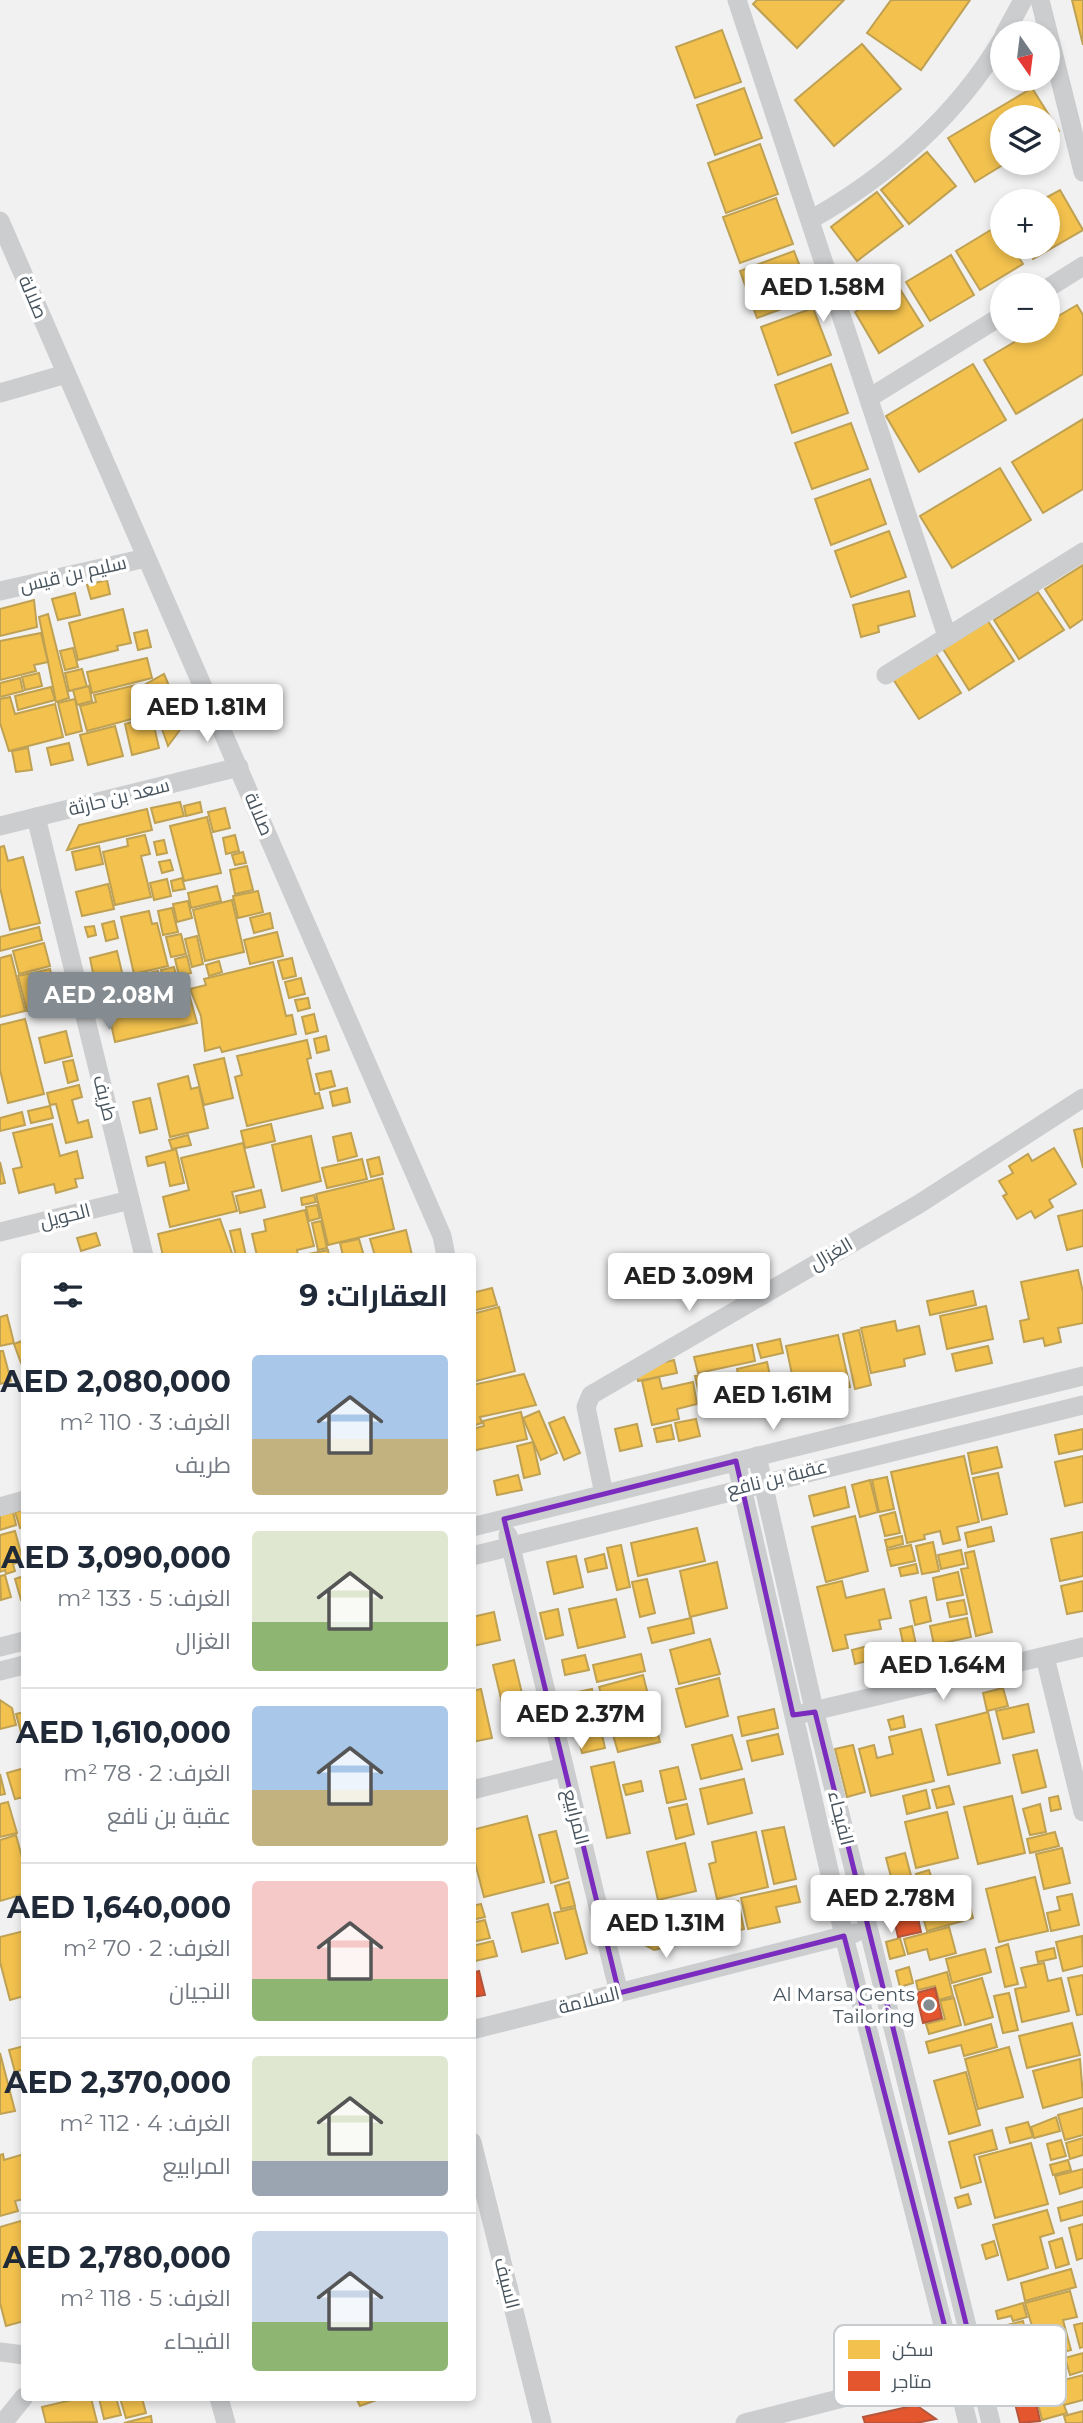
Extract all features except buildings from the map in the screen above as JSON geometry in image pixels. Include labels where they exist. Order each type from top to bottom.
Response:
[{"type":"street","points":[[737,0],[947,636]]},
{"type":"street","points":[[1012,21],[1023,0]]},
{"type":"street","points":[[1040,0],[1083,172]]},
{"type":"street","points":[[810,220],[877,177],[919,141],[955,104],[990,56]]},
{"type":"street","name":"صلالة","points":[[0,221],[5,245],[66,374],[239,767],[442,1236],[445,1253]]},
{"type":"street","points":[[1060,280],[1083,266]]},
{"type":"street","points":[[869,398],[990,324]]},
{"type":"street","points":[[0,393],[66,374]]},
{"type":"street","points":[[886,675],[1083,552]]},
{"type":"street","name":"سليم بن قيس","points":[[0,591],[146,558]]},
{"type":"street","name":"سعد بن حارثة","points":[[0,826],[239,767]]},
{"type":"street","name":"طريف","points":[[36,817],[143,1253]]},
{"type":"street","name":"الغزال","points":[[604,1494],[586,1407],[597,1391],[919,1204],[1083,1098]]},
{"type":"street","name":"الحويل","points":[[0,1231],[130,1200]]},
{"type":"street","name":"عقبة بن نافع","points":[[476,1526],[1083,1376]]},
{"type":"street","name":"عقبة بن نافع","points":[[476,1555],[1083,1405]]},
{"type":"street","name":"الفيحاء","points":[[757,1456],[815,1712],[966,2325]]},
{"type":"street","name":"الفيحاء","points":[[736,1461],[844,1936],[944,2325]]},
{"type":"street","points":[[0,1507],[21,1501]]},
{"type":"street","name":"المرابيع","points":[[504,1519],[619,1993]]},
{"type":"street","points":[[0,1647],[21,1642]]},
{"type":"street","points":[[793,1715],[815,1712],[1083,1647]]},
{"type":"street","points":[[1045,1657],[1083,1812]]},
{"type":"street","points":[[0,1671],[21,1666]]},
{"type":"street","points":[[476,1789],[564,1767]]},
{"type":"street","name":"السلامة","points":[[476,2029],[869,1930]]},
{"type":"street","name":"السيف","points":[[476,2158],[542,2423]]},
{"type":"street","points":[[0,2352],[21,2355]]},
{"type":"street","points":[[4,2423],[21,2401]]},
{"type":"street","points":[[220,2401],[226,2423]]},
{"type":"street","points":[[745,2423],[834,2401]]},
{"type":"street","name":"الفيحاء","points":[[987,2406],[991,2423]]},
{"type":"highlighted area","points":[[736,1461],[793,1715],[815,1712],[976,2364],[956,2370],[844,1936],[619,1993],[504,1519]]},
{"type":"place","name":"Al Marsa Gents Tailoring","points":[[929,2005]]}]
